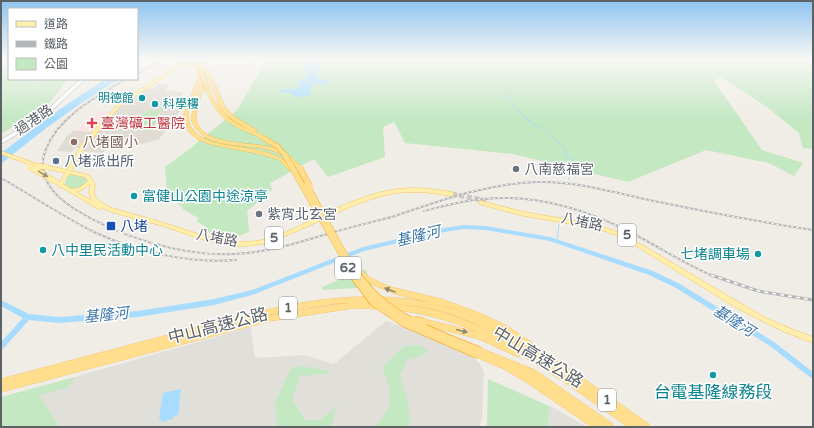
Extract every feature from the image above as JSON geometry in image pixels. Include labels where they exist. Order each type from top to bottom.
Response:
[{"type":"highway","points":[[200,79],[186,117],[191,132],[197,138],[207,142],[263,152],[282,160],[290,167],[313,203]]},
{"type":"highway","points":[[201,79],[202,83],[190,117],[194,130],[204,137],[216,142],[260,149],[278,154],[291,162],[298,169],[360,284],[375,301],[396,316],[475,334],[493,341],[574,384]]},
{"type":"highway","points":[[204,79],[193,118],[199,131],[220,141],[274,150],[287,157],[298,169],[356,269],[367,278],[390,291],[452,306],[476,314],[502,327],[558,364],[568,373]]},
{"type":"highway","name":"62","points":[[205,79],[223,113],[234,122],[255,130],[284,152],[349,270],[373,302],[404,323],[479,353]]},
{"type":"highway","name":"62","points":[[207,79],[214,105],[221,116],[229,122],[262,135],[281,145],[291,156],[355,270],[372,293],[383,304],[402,316],[539,381],[605,426]]},
{"type":"highway","points":[[211,79],[223,108],[233,118],[255,130]]},
{"type":"highway","name":"中山高速公路","points":[[1,383],[267,312],[324,302],[355,299],[396,301],[449,311],[474,320],[502,334],[538,353],[646,427]]},
{"type":"highway","name":"中山高速公路","points":[[1,388],[270,318],[354,305],[420,310],[464,323],[508,344],[574,384],[635,427]]},
{"type":"main road","points":[[58,184],[83,146],[125,97],[155,79]]},
{"type":"main road","points":[[120,104],[158,79]]},
{"type":"main road","name":"5","points":[[1,153],[38,166],[87,176],[91,181]]},
{"type":"main road","name":"5","points":[[20,160],[58,184]]},
{"type":"main road","points":[[71,191],[80,189],[91,181]]},
{"type":"main road","name":"八堵路","points":[[91,181],[93,184],[92,197],[94,200],[122,215]]},
{"type":"main road","name":"八堵路","points":[[58,184],[89,202],[122,215],[208,242],[232,246],[268,243],[287,236],[362,201],[379,196],[418,192],[450,195]]},
{"type":"main road","name":"八堵路","points":[[488,202],[532,212],[594,223],[618,231],[749,310]]},
{"type":"main road","name":"八堵路","points":[[481,203],[524,214],[595,226],[618,234],[749,310]]},
{"type":"main road","name":"5","points":[[749,310],[788,332],[813,339]]},
{"type":"street","name":"過港路","points":[[1,142],[41,118],[82,80]]},
{"type":"shaded area","points":[[158,84],[169,84],[166,91],[183,92],[180,100],[184,101],[176,119],[158,140],[137,145],[135,138],[119,139],[115,143],[111,143],[103,153],[82,151],[122,104],[135,94],[139,95],[146,89],[155,88]]},
{"type":"shaded area","name":"臺灣礦工醫院","points":[[97,112],[110,112],[94,132],[76,131]]},
{"type":"shaded area","name":"八堵國小","points":[[74,130],[94,132],[80,148],[75,148],[72,152],[57,151],[67,136]]},
{"type":"shaded area","points":[[386,321],[409,329],[470,355],[479,363],[484,372],[482,418],[479,427],[35,427],[27,396],[81,375],[251,327],[255,358],[304,355],[334,364]]},
{"type":"shaded area","points":[[549,406],[556,409],[587,427],[548,427]]},
{"type":"green space","points":[[1,79],[39,81],[68,80],[48,105],[49,108],[22,127],[14,126],[1,134]]},
{"type":"green space","points":[[255,79],[718,79],[714,81],[762,150],[803,163],[794,176],[769,163],[706,150],[628,182],[513,154],[405,143],[394,122],[383,127],[385,157],[328,177],[314,159],[270,183],[272,190],[247,211],[249,232],[229,240],[206,231],[208,228],[197,222],[198,218],[184,210],[167,191],[165,167],[237,110]]},
{"type":"green space","points":[[724,79],[813,79],[813,149],[803,148],[799,133],[767,107]]},
{"type":"green space","points":[[162,106],[165,106],[155,119],[159,120],[150,131],[142,132],[143,131],[134,129],[137,121],[146,112],[154,110],[158,111]]},
{"type":"green space","points":[[68,174],[83,177],[87,179],[87,182],[81,186],[73,188],[64,186]]},
{"type":"green space","points":[[365,269],[373,287],[323,290],[322,287]]},
{"type":"green space","points":[[421,345],[428,352],[419,357],[407,360],[400,376],[408,403],[410,427],[375,427],[386,413],[390,399],[386,376],[382,368],[404,346]]},
{"type":"green space","points":[[300,366],[332,371],[326,374],[300,376],[292,399],[305,420],[320,420],[337,406],[331,427],[277,427],[275,404],[291,368]]},
{"type":"green space","points":[[75,377],[69,387],[39,395],[60,427],[1,427],[1,397]]},
{"type":"green space","points":[[488,379],[549,406],[548,427],[487,427]]},
{"type":"water","points":[[298,79],[318,79],[331,81],[327,84],[314,84],[312,88],[310,88],[310,96],[297,97],[289,93],[280,92],[283,89],[296,89],[300,84]]},
{"type":"water","points":[[104,80],[118,80],[59,119],[1,164],[1,153],[60,109]]},
{"type":"water","points":[[181,389],[178,415],[174,416],[173,419],[161,422],[161,419],[159,419],[163,393]]},
{"type":"waterway","points":[[500,82],[504,86]]},
{"type":"waterway","points":[[510,96],[519,112],[532,123],[543,129]]},
{"type":"waterway","points":[[552,137],[561,145]]},
{"type":"waterway","points":[[563,146],[567,157],[573,161],[569,180]]},
{"type":"waterway","points":[[557,241],[559,224]]},
{"type":"waterway","name":"基隆河","points":[[28,317],[59,320],[138,314],[214,302],[252,292],[363,249],[444,230],[464,227],[486,228],[550,239],[651,273],[678,286],[772,344],[813,376]]},
{"type":"waterway","name":"基隆河","points":[[1,303],[28,317]]},
{"type":"waterway","points":[[1,347],[28,317]]},
{"type":"tunnel","points":[[452,194],[488,201]]},
{"type":"railway","points":[[124,80],[80,108],[60,127],[52,137],[46,149],[43,158],[44,175],[52,190],[58,197],[90,218],[129,236],[172,248],[214,254],[259,252],[395,216],[465,193],[501,185],[538,182],[582,185],[714,213],[813,230]]},
{"type":"railway","points":[[1,178],[84,227],[129,246],[183,258],[218,261],[236,260]]},
{"type":"railway","points":[[424,211],[469,201],[503,198],[540,201],[559,205],[595,216],[613,224],[713,276]]},
{"type":"railway","points":[[711,275],[758,291],[813,300]]},
{"type":"place","name":"明德館","points":[[142,98]]},
{"type":"place","name":"科學樓","points":[[155,104]]},
{"type":"place","name":"臺灣礦工醫院","points":[[92,123]]},
{"type":"place","name":"八堵國小","points":[[74,142]]},
{"type":"place","name":"八堵派出所","points":[[56,161]]},
{"type":"place","name":"八南慈福宮","points":[[516,169]]},
{"type":"place","name":"富健山公園中途涼亭","points":[[134,196]]},
{"type":"place","name":"紫宵北玄宮","points":[[259,214]]},
{"type":"place","name":"八堵","points":[[111,226]]},
{"type":"place","name":"八中里民活動中心","points":[[43,250]]},
{"type":"place","name":"七堵調車場","points":[[758,254]]},
{"type":"place","name":"台電基隆線務段","points":[[713,375]]}]
